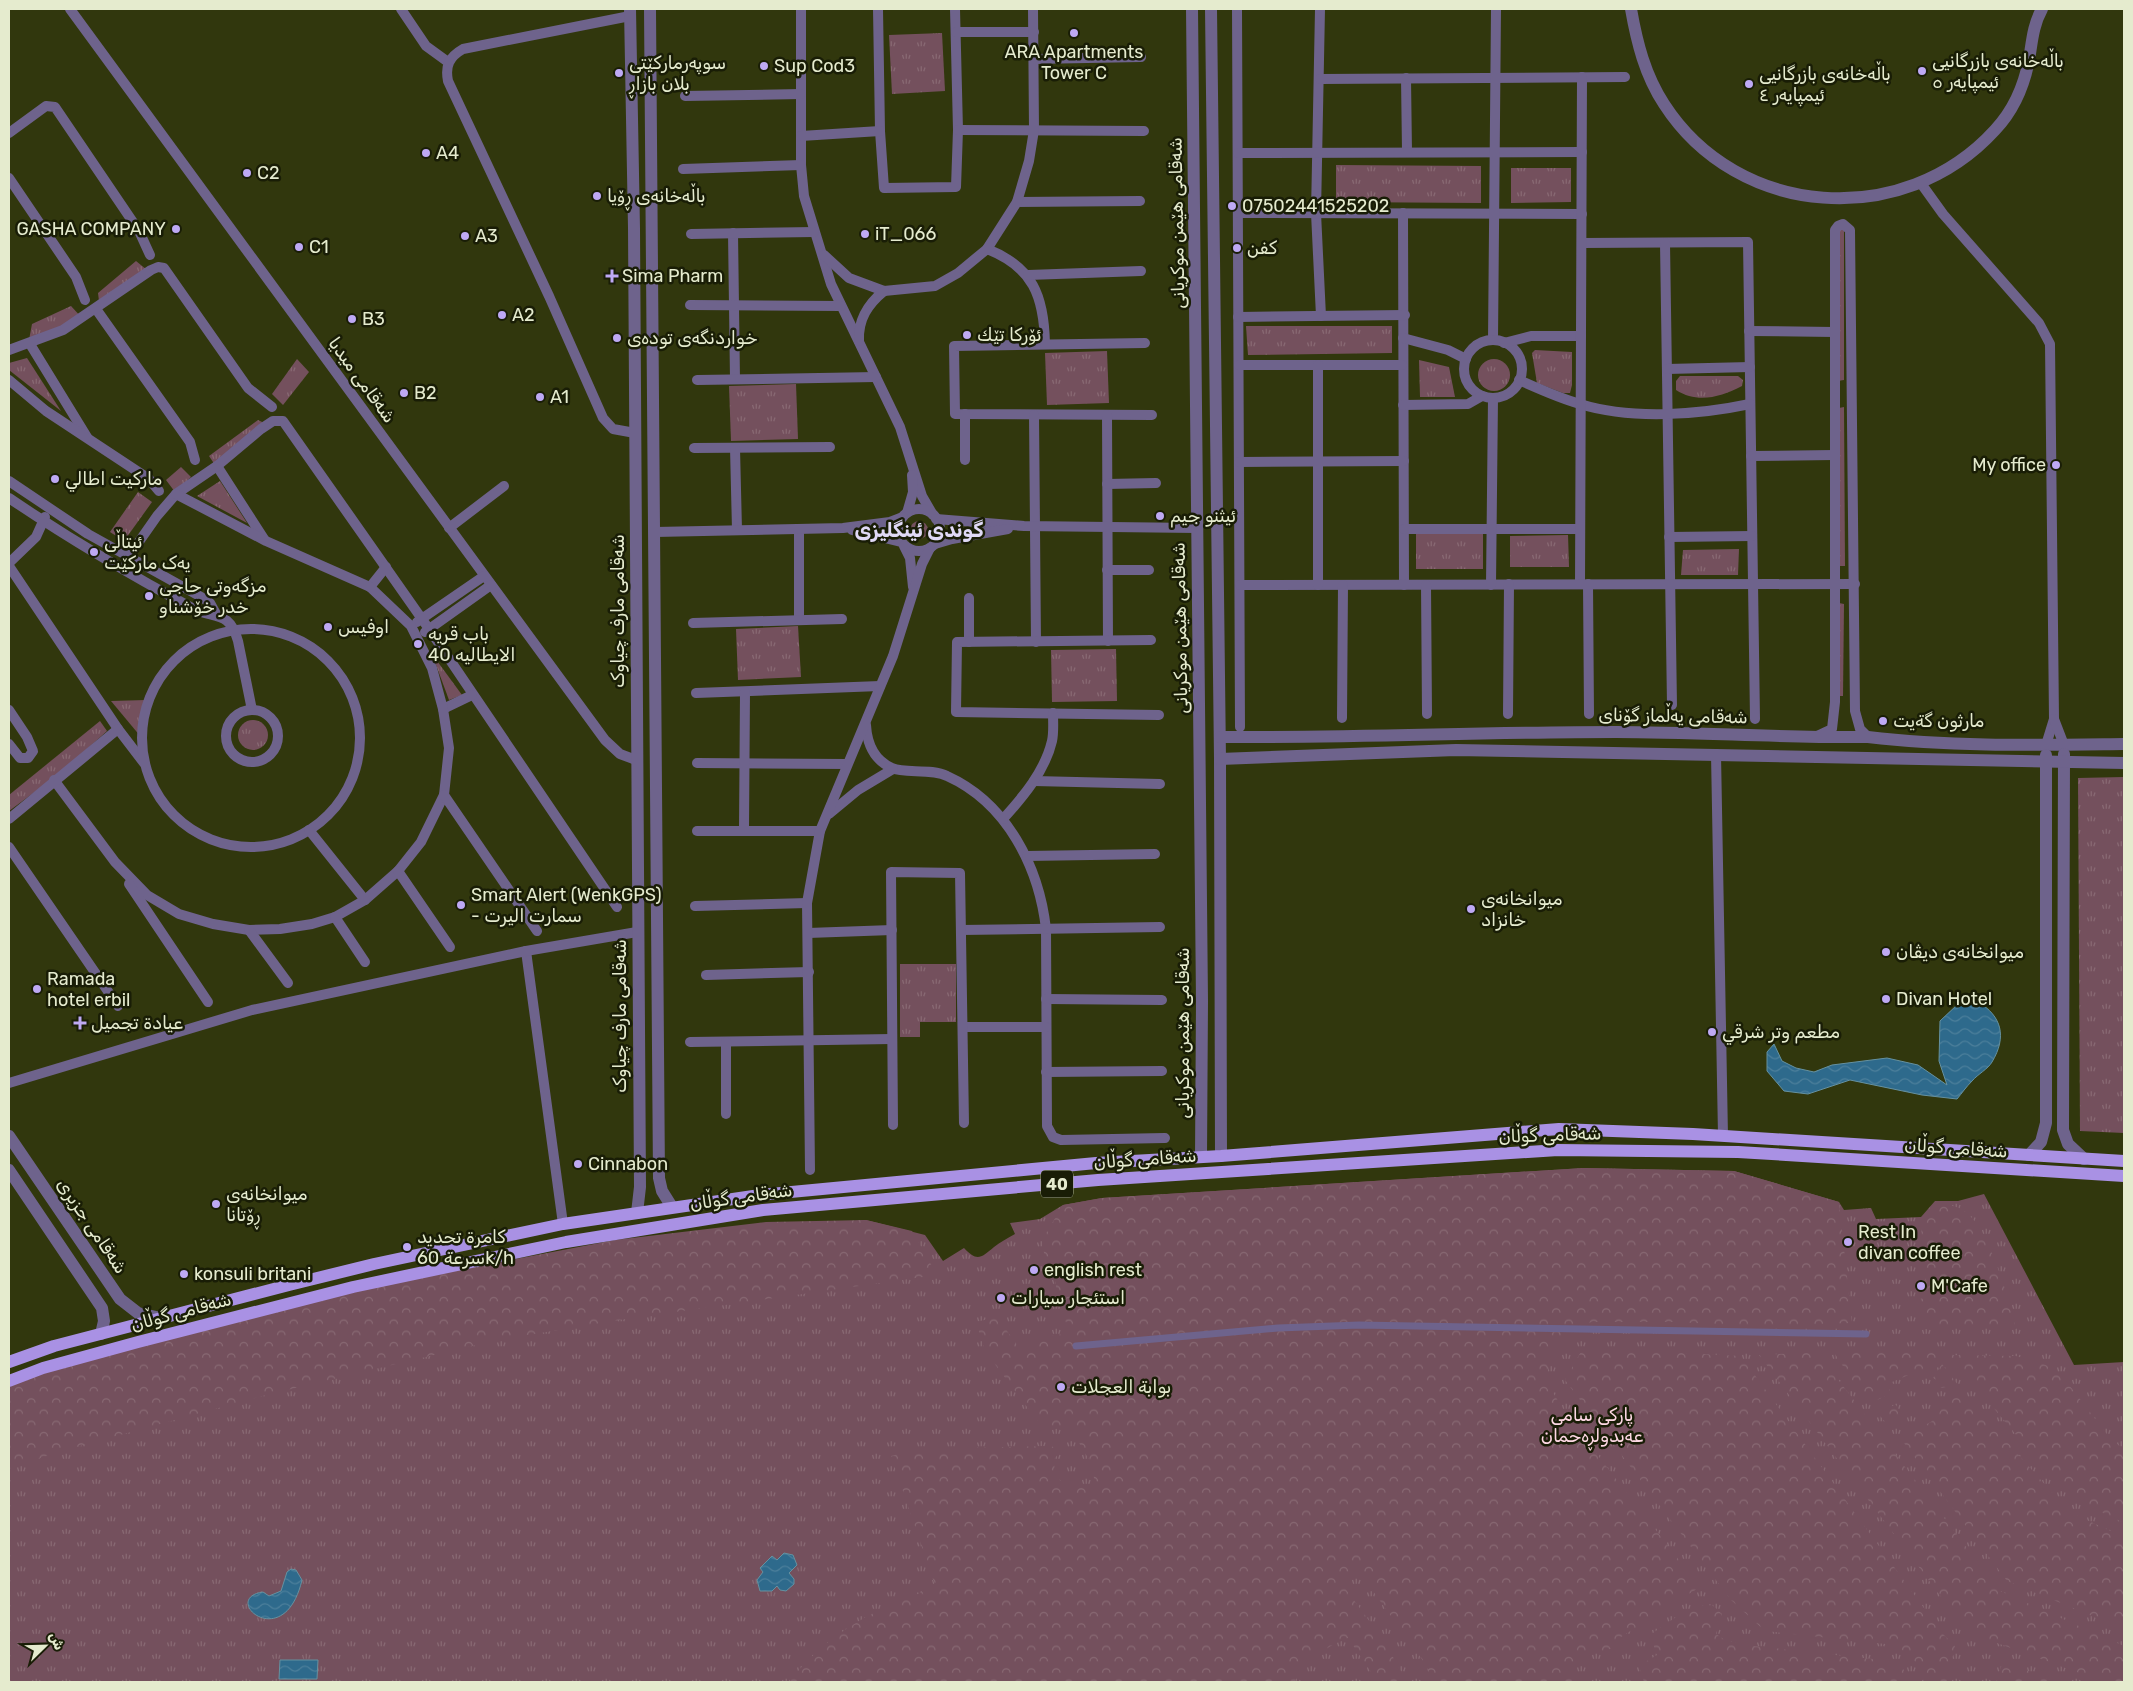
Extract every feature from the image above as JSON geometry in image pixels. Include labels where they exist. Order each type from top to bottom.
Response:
[{"type":"main road","name":"شەقامی گوڵان","points":[[9,1362],[160,1318],[374,1264],[563,1224],[760,1195],[1096,1163],[1221,1156],[1559,1129],[1722,1136],[2124,1161]]},
{"type":"main road","points":[[1867,1160],[1869,1145]]},
{"type":"main road","name":"شەقامی گوڵان","points":[[9,1381],[43,1368],[138,1342],[360,1285],[566,1242],[763,1210],[1098,1180],[1558,1150],[1738,1152],[2124,1176]]},
{"type":"street","name":"شەقامی میدیا","points":[[70,9],[605,740],[620,754],[636,760]]},
{"type":"street","points":[[401,9],[426,46],[448,62]]},
{"type":"street","name":"شەقامی مارف چیاوک","points":[[650,9],[657,627],[660,1178],[662,1191],[672,1207]]},
{"type":"street","points":[[801,9],[801,165],[804,196],[820,251],[841,306],[900,427],[922,496],[935,517],[940,532],[924,560],[893,656],[820,831],[807,903],[810,1170]]},
{"type":"street","points":[[878,9],[880,131],[884,188],[956,187],[958,130],[955,9]]},
{"type":"street","points":[[820,251],[849,278],[884,291],[935,286],[958,274],[987,249],[1017,202],[1029,161],[1034,130],[1033,9]]},
{"type":"street","name":"شەقامی هێمن موکریانی","points":[[1192,9],[1202,978],[1200,1157]]},
{"type":"street","name":"شەقامی هێمن موکریانی","points":[[1212,9],[1222,979],[1221,1156]]},
{"type":"street","points":[[1237,9],[1240,727]]},
{"type":"street","points":[[1320,9],[1316,213],[1321,316]]},
{"type":"street","points":[[1493,340],[1496,9]]},
{"type":"street","points":[[1630,9],[1644,65],[1665,106],[1697,143],[1737,171],[1763,185],[1821,199],[1866,197],[1899,190],[1945,170],[1972,151],[1994,132],[2009,112],[2024,80],[2034,26],[2042,9]]},
{"type":"street","points":[[630,12],[463,49],[454,54],[448,62],[446,72],[448,81],[604,418],[613,429],[635,433]]},
{"type":"street","name":"شەقامی مارف چیاوک","points":[[630,12],[634,228],[640,1187],[637,1213]]},
{"type":"street","points":[[956,32],[1034,32]]},
{"type":"street","points":[[1034,59],[1141,57]]},
{"type":"street","points":[[1582,77],[1580,528],[1584,584],[1588,714]]},
{"type":"street","points":[[1320,79],[1625,77]]},
{"type":"street","points":[[1406,78],[1407,152]]},
{"type":"street","points":[[685,96],[801,94]]},
{"type":"street","points":[[9,133],[46,106],[55,107],[139,231],[150,255]]},
{"type":"street","points":[[958,130],[1144,131]]},
{"type":"street","points":[[801,136],[880,131]]},
{"type":"street","points":[[1238,153],[1582,152]]},
{"type":"street","points":[[683,169],[801,165]]},
{"type":"street","points":[[9,178],[76,277],[85,300]]},
{"type":"street","points":[[1920,182],[1943,214],[2039,323],[2050,344],[2054,720],[2046,745],[2046,1123],[2041,1142],[2029,1155]]},
{"type":"street","points":[[1017,202],[1140,201]]},
{"type":"street","points":[[1238,213],[1582,214]]},
{"type":"street","points":[[1403,213],[1404,585]]},
{"type":"street","points":[[1813,738],[1832,729],[1835,702],[1835,230],[1843,224],[1850,230],[1855,711],[1860,729],[1868,737]]},
{"type":"street","points":[[634,228],[651,228]]},
{"type":"street","points":[[691,234],[814,232]]},
{"type":"street","points":[[733,233],[735,379]]},
{"type":"street","points":[[1195,244],[1214,242]]},
{"type":"street","points":[[1582,243],[1748,242],[1755,719]]},
{"type":"street","points":[[1665,243],[1672,704]]},
{"type":"street","points":[[987,249],[1001,254],[1028,275],[1039,299],[1045,322],[1045,344]]},
{"type":"street","points":[[9,350],[30,344],[63,330],[151,270],[158,267],[164,268],[248,388],[272,407]]},
{"type":"street","points":[[1028,275],[1140,271]]},
{"type":"street","points":[[860,342],[860,327],[864,313],[869,304],[884,291]]},
{"type":"street","points":[[690,305],[841,306]]},
{"type":"street","points":[[96,309],[190,442],[195,460]]},
{"type":"street","points":[[1238,317],[1404,315]]},
{"type":"street","points":[[1749,330],[1834,332]]},
{"type":"street","points":[[1504,343],[1531,336],[1581,336]]},
{"type":"street","points":[[1403,338],[1448,350],[1466,359]]},
{"type":"street","points":[[1493,340],[1504,343],[1517,354],[1522,372],[1519,380],[1509,393],[1493,398],[1474,392],[1465,376],[1466,359],[1476,345],[1493,340]]},
{"type":"street","points":[[1145,342],[954,346],[955,414],[1152,415]]},
{"type":"street","points":[[30,344],[91,442]]},
{"type":"street","points":[[1239,365],[1402,366]]},
{"type":"street","points":[[1318,365],[1318,585]]},
{"type":"street","points":[[1667,369],[1750,367]]},
{"type":"street","points":[[697,380],[876,377]]},
{"type":"street","points":[[9,380],[46,411],[149,478],[159,491]]},
{"type":"street","points":[[1519,380],[1581,405],[1624,412],[1667,414],[1719,410],[1750,404]]},
{"type":"street","points":[[1834,394],[1853,392]]},
{"type":"street","points":[[1404,405],[1468,404],[1482,396]]},
{"type":"street","points":[[1491,585],[1493,398]]},
{"type":"street","points":[[965,414],[965,460]]},
{"type":"street","points":[[1034,415],[1036,642]]},
{"type":"street","points":[[1107,415],[1108,641]]},
{"type":"street","points":[[129,556],[157,516],[176,494],[217,466],[273,421],[283,422],[429,629],[617,907]]},
{"type":"street","points":[[694,448],[830,446]]},
{"type":"street","points":[[735,448],[737,530]]},
{"type":"street","points":[[1751,456],[1834,455]]},
{"type":"street","points":[[1239,462],[1404,461]]},
{"type":"street","points":[[912,462],[912,492],[905,515],[898,526],[911,563],[913,593]]},
{"type":"street","points":[[217,466],[266,541]]},
{"type":"street","points":[[9,480],[88,534],[203,598],[210,603],[216,614]]},
{"type":"street","points":[[1107,484],[1156,483]]},
{"type":"street","points":[[449,528],[504,486]]},
{"type":"street","points":[[115,862],[147,895],[179,914],[213,924],[249,930],[280,929],[312,924],[335,917],[365,900],[398,871],[420,842],[444,795],[449,748],[443,709],[432,668],[411,626],[370,587],[266,541],[176,494]]},
{"type":"street","points":[[9,498],[102,558],[197,611],[216,614],[226,621],[234,630],[252,710]]},
{"type":"street","points":[[9,562],[36,537],[49,507]]},
{"type":"street","points":[[655,532],[843,528],[890,522],[920,509],[935,517],[1024,526],[1197,528]]},
{"type":"street","points":[[843,528],[903,544],[919,552],[952,539],[1024,526]]},
{"type":"street","points":[[1404,529],[1580,528]]},
{"type":"street","points":[[798,529],[799,619]]},
{"type":"street","points":[[1669,537],[1752,536]]},
{"type":"street","points":[[9,566],[118,729],[145,765],[163,802],[182,822],[205,836],[231,845],[258,847],[285,842],[310,830],[334,808],[344,795],[356,765],[359,732],[353,700],[346,685],[331,665],[313,648],[298,640],[267,630],[234,630],[212,636],[179,655],[160,678],[152,692],[143,721],[142,736],[145,765]]},
{"type":"street","points":[[370,587],[386,567]]},
{"type":"street","points":[[1107,570],[1149,570]]},
{"type":"street","points":[[411,626],[484,576]]},
{"type":"street","points":[[1508,714],[1509,584]]},
{"type":"street","points":[[1240,585],[1855,584]]},
{"type":"street","points":[[418,637],[491,585]]},
{"type":"street","points":[[1342,718],[1343,585]]},
{"type":"street","points":[[1426,585],[1427,714]]},
{"type":"street","points":[[968,598],[969,642]]},
{"type":"street","points":[[693,623],[842,619]]},
{"type":"street","points":[[635,627],[657,627]]},
{"type":"street","points":[[1151,640],[956,642],[956,712],[1159,715]]},
{"type":"street","points":[[696,693],[880,686]]},
{"type":"street","points":[[744,829],[745,692]]},
{"type":"street","points":[[443,709],[472,695]]},
{"type":"street","points":[[9,710],[27,737],[33,751],[28,758],[20,758],[9,744]]},
{"type":"street","points":[[252,710],[268,716],[277,730],[276,747],[271,754],[256,762],[240,759],[228,746],[226,738],[227,730],[236,716],[252,710]]},
{"type":"street","points":[[1003,819],[1034,781],[1052,740],[1053,714]]},
{"type":"street","points":[[2054,720],[2064,745],[2064,1122],[2068,1144],[2084,1159]]},
{"type":"street","points":[[866,724],[867,738],[872,751],[881,762],[893,769],[920,770],[947,775],[969,789],[1003,819],[1026,856],[1044,909],[1046,929],[1047,1126],[1053,1137],[1061,1140],[1165,1138]]},
{"type":"street","points":[[9,819],[118,729]]},
{"type":"street","points":[[1649,732],[1649,753]]},
{"type":"street","name":"شەقامی یەڵماز گۆنای","points":[[1220,737],[1336,738],[1425,733],[1649,732],[1813,738],[1868,737],[1894,740],[2046,745],[2124,744]]},
{"type":"street","points":[[1220,758],[1456,750],[2124,763]]},
{"type":"street","points":[[1716,754],[1722,1136]]},
{"type":"street","points":[[697,763],[847,764]]},
{"type":"street","points":[[827,816],[858,790],[893,769]]},
{"type":"street","points":[[54,780],[115,862],[208,1002]]},
{"type":"street","points":[[1034,781],[1160,784]]},
{"type":"street","points":[[444,795],[537,931]]},
{"type":"street","points":[[697,831],[744,829],[820,831]]},
{"type":"street","points":[[310,830],[365,900]]},
{"type":"street","points":[[9,847],[118,1006]]},
{"type":"street","points":[[1026,856],[1156,854]]},
{"type":"street","points":[[398,871],[450,947]]},
{"type":"street","points":[[893,1125],[891,872],[960,873],[964,1027],[964,1123]]},
{"type":"street","points":[[694,906],[807,903]]},
{"type":"street","points":[[335,917],[365,962]]},
{"type":"street","points":[[962,930],[1160,927]]},
{"type":"street","points":[[249,930],[288,983]]},
{"type":"street","points":[[808,932],[892,930]]},
{"type":"street","points":[[9,1083],[252,1010],[526,951],[637,932]]},
{"type":"street","points":[[526,951],[563,1224]]},
{"type":"street","points":[[706,975],[809,972]]},
{"type":"street","points":[[1202,978],[1222,979]]},
{"type":"street","points":[[1046,999],[1162,1000]]},
{"type":"street","points":[[964,1027],[1046,1027]]},
{"type":"street","points":[[690,1042],[892,1039]]},
{"type":"street","points":[[726,1042],[726,1114]]},
{"type":"street","points":[[638,1056],[660,1055]]},
{"type":"street","points":[[1046,1072],[1162,1070]]},
{"type":"street","points":[[2046,1123],[2048,1127],[2055,1131],[2064,1122]]},
{"type":"street","name":"شەقامی جزیری","points":[[9,1136],[111,1285],[132,1309],[144,1315],[160,1318]]},
{"type":"street","name":"شەقامی جزیری","points":[[9,1170],[95,1296],[104,1314],[101,1334]]},
{"type":"street","points":[[95,1296],[106,1295],[111,1285]]},
{"type":"street","points":[[1076,1346],[1278,1328],[1359,1325],[1866,1334]]},
{"type":"green space","points":[[942,33],[945,91],[892,94],[889,35]]},
{"type":"green space","points":[[1336,165],[1481,166],[1481,203],[1336,202]]},
{"type":"green space","points":[[1511,168],[1571,168],[1571,202],[1511,203]]},
{"type":"green space","points":[[1838,227],[1844,228],[1844,380],[1837,381]]},
{"type":"green space","points":[[136,261],[147,270],[100,309],[98,293]]},
{"type":"green space","points":[[71,306],[82,318],[29,340],[32,324]]},
{"type":"green space","points":[[1246,326],[1392,326],[1392,353],[1248,355]]},
{"type":"green space","points":[[1535,350],[1572,352],[1572,385],[1570,393],[1563,393],[1537,383],[1532,353]]},
{"type":"green space","points":[[1107,351],[1109,403],[1047,405],[1045,353]]},
{"type":"green space","points":[[27,358],[61,411],[9,370],[9,363]]},
{"type":"green space","points":[[297,359],[309,372],[283,405],[272,394]]},
{"type":"green space","points":[[1494,359],[1506,363],[1510,375],[1506,387],[1494,391],[1482,387],[1478,375],[1482,363]]},
{"type":"green space","points":[[1419,360],[1449,367],[1455,397],[1420,397]]},
{"type":"green space","points":[[1680,376],[1738,376],[1743,380],[1742,386],[1734,390],[1717,396],[1701,398],[1692,397],[1676,390],[1676,381]]},
{"type":"green space","points":[[796,384],[798,439],[731,441],[729,386]]},
{"type":"green space","points":[[1844,407],[1845,566],[1840,566],[1839,408]]},
{"type":"green space","points":[[258,420],[266,424],[215,465],[209,456]]},
{"type":"green space","points":[[181,467],[191,477],[175,492],[166,480]]},
{"type":"green space","points":[[220,481],[247,523],[197,496]]},
{"type":"green space","points":[[138,492],[152,502],[124,541],[110,532]]},
{"type":"green space","points":[[915,521],[923,521],[928,526],[926,537],[915,539],[910,534],[910,526]]},
{"type":"green space","points":[[1416,534],[1483,534],[1483,569],[1416,569]]},
{"type":"green space","points":[[1568,535],[1569,567],[1510,567],[1510,536]]},
{"type":"green space","points":[[1739,549],[1738,575],[1681,575],[1683,550]]},
{"type":"green space","points":[[1839,603],[1844,604],[1843,696],[1839,696]]},
{"type":"green space","points":[[798,626],[801,677],[738,680],[736,629]]},
{"type":"green space","points":[[1116,649],[1117,701],[1052,702],[1051,650]]},
{"type":"green space","points":[[432,654],[462,695],[449,700]]},
{"type":"green space","points":[[146,700],[141,737],[111,701]]},
{"type":"green space","points":[[253,720],[264,724],[268,735],[264,746],[253,750],[242,746],[238,735],[242,724]]},
{"type":"green space","points":[[100,721],[107,731],[59,774],[9,811],[9,795]]},
{"type":"green space","points":[[2124,777],[2124,1133],[2080,1131],[2078,778]]},
{"type":"green space","points":[[900,964],[956,964],[956,1022],[920,1022],[920,1037],[900,1037]]},
{"type":"green space","name":"پارکی سامی عەبدولڕەحمان","points":[[1584,1168],[1734,1171],[1839,1202],[1844,1210],[1871,1208],[1876,1219],[1921,1217],[1935,1201],[1958,1201],[1984,1194],[2074,1365],[2124,1362],[2124,1682],[9,1682],[9,1399],[690,1236],[866,1220],[925,1235],[943,1261],[964,1248],[976,1257],[986,1254],[999,1243],[1015,1234],[1010,1223],[1040,1219],[1063,1205],[1102,1198]]},
{"type":"green space","points":[[1584,1168],[1734,1171],[1839,1202],[1852,1323],[1764,1326],[1672,1322],[1591,1322],[1566,1339],[1549,1358],[1547,1383],[1568,1417],[1700,1587],[1621,1637],[1614,1648],[1587,1655],[1575,1670],[1578,1680],[1583,1682],[1434,1682],[1424,1662],[1360,1573],[1351,1569],[1345,1588],[1384,1641],[1407,1682],[1378,1682],[1348,1638],[1333,1645],[1309,1662],[1297,1675],[1295,1682],[789,1682],[803,1665],[836,1636],[894,1603],[936,1588],[891,1456],[919,1449],[1051,1446],[1061,1451],[1054,1459],[1055,1476],[1069,1488],[1087,1487],[1095,1483],[1091,1463],[1069,1426],[1045,1431],[985,1351],[976,1322],[997,1317],[1020,1349],[1050,1336],[1070,1333],[1056,1296],[1056,1283],[1045,1259],[1042,1240],[1063,1205],[1102,1198]]},
{"type":"green space","points":[[1935,1203],[1954,1206],[1966,1212],[1985,1237],[1998,1269],[2016,1329],[1980,1325],[1935,1330],[1925,1329],[1920,1299],[1928,1297],[1921,1235],[1927,1212]]},
{"type":"green space","points":[[866,1220],[912,1231],[937,1275],[632,1318],[497,1340],[266,1395],[58,1452],[9,1469],[9,1382],[277,1305],[615,1240],[766,1222]]},
{"type":"green space","points":[[1583,1348],[1741,1356],[1942,1633],[1955,1646],[1947,1682],[1925,1682],[1913,1658],[1895,1645],[1765,1631],[1731,1600],[1565,1380]]},
{"type":"green space","points":[[1836,1350],[1935,1350],[1939,1357],[1928,1371],[1911,1374],[1892,1382],[1888,1395],[1868,1404],[1835,1354]]},
{"type":"green space","points":[[1817,1352],[2000,1591],[2124,1646],[2124,1682],[2104,1682],[1975,1635],[1961,1623],[1759,1355]]},
{"type":"green space","points":[[1949,1355],[2016,1356],[2046,1365],[2063,1377],[2109,1437],[2124,1450],[2124,1523],[2078,1501],[2055,1481]]},
{"type":"green space","points":[[1942,1364],[1958,1385],[1940,1388],[1938,1381],[1933,1378]]},
{"type":"green space","points":[[1966,1395],[2069,1512],[2124,1537],[2124,1629],[2007,1581],[1901,1439],[1909,1426],[1928,1424],[1932,1421],[1939,1413],[1944,1401]]},
{"type":"green space","points":[[1896,1405],[1902,1415],[1892,1430],[1875,1410]]},
{"type":"green space","points":[[1711,1604],[1722,1614],[1716,1634],[1725,1640],[1754,1646],[1882,1660],[1901,1666],[1908,1676],[1907,1682],[1644,1682],[1639,1666],[1657,1655],[1650,1635],[1687,1611]]},
{"type":"green space","points":[[2003,1661],[2056,1682],[1996,1682]]},
{"type":"water","points":[[1978,1002],[1997,1021],[2000,1028],[2000,1044],[1990,1065],[1974,1078],[1957,1099],[1922,1095],[1850,1080],[1808,1094],[1784,1091],[1767,1071],[1767,1052],[1774,1044],[1782,1061],[1796,1068],[1814,1072],[1832,1065],[1887,1058],[1918,1065],[1947,1085],[1939,1061],[1940,1021],[1958,1004]]},
{"type":"water","points":[[784,1553],[793,1555],[797,1565],[789,1573],[794,1579],[794,1584],[786,1591],[780,1590],[777,1586],[772,1591],[760,1591],[757,1580],[763,1572],[760,1568],[772,1556],[777,1560]]},
{"type":"water","points":[[291,1569],[296,1570],[302,1580],[293,1603],[282,1615],[270,1619],[259,1617],[251,1611],[248,1603],[251,1596],[263,1592],[269,1596],[281,1591],[287,1572]]},
{"type":"water","points":[[280,1660],[318,1660],[317,1679],[279,1679]]},
{"type":"place","name":"ARA Apartments Tower C","points":[[1074,33]]},
{"type":"place","name":"Sup Cod3","points":[[764,66]]},
{"type":"place","name":"باڵەخانەی بازرگانیی ئیمپایەر ٥","points":[[1922,71]]},
{"type":"place","name":"سوپەرمارکێتی بلان بازاڕ","points":[[619,73]]},
{"type":"place","name":"باڵەخانەی بازرگانیی ئیمپایەر ٤","points":[[1749,84]]},
{"type":"place","name":"A4","points":[[426,153]]},
{"type":"place","name":"C2","points":[[247,173]]},
{"type":"place","name":"باڵەخانەی ڕۆیا","points":[[597,196]]},
{"type":"place","name":"07502441525202","points":[[1232,206]]},
{"type":"place","name":"GASHA COMPANY","points":[[176,229]]},
{"type":"place","name":"iT_066","points":[[865,234]]},
{"type":"place","name":"A3","points":[[465,236]]},
{"type":"place","name":"C1","points":[[299,247]]},
{"type":"place","name":"كفن","points":[[1237,248]]},
{"type":"place","name":"Sima Pharm","points":[[612,276]]},
{"type":"place","name":"A2","points":[[502,315]]},
{"type":"place","name":"B3","points":[[352,319]]},
{"type":"place","name":"ئۆركا تێك","points":[[967,335]]},
{"type":"place","name":"خواردنگەی تودەی","points":[[617,338]]},
{"type":"place","name":"B2","points":[[404,393]]},
{"type":"place","name":"A1","points":[[540,397]]},
{"type":"place","name":"My office","points":[[2056,465]]},
{"type":"place","name":"ماركيت اطالي","points":[[55,479]]},
{"type":"place","name":"ئيثنو جيم","points":[[1160,516]]},
{"type":"place","name":"ئیتاڵی یەک مارکێت","points":[[94,552]]},
{"type":"place","name":"مزگه‌وتی حاجی خدر خۆشناو","points":[[149,596]]},
{"type":"place","name":"اوفيس","points":[[328,627]]},
{"type":"place","name":"باب قريه الايطاليه 40","points":[[418,644]]},
{"type":"place","name":"مارثون گةيت","points":[[1883,721]]},
{"type":"place","name":"Smart Alert (WenkGPS) - سمارت اليرت","points":[[461,905]]},
{"type":"place","name":"میوانخانەی خانزاد","points":[[1471,909]]},
{"type":"place","name":"میوانخانەی دیڤان","points":[[1886,952]]},
{"type":"place","name":"Ramada hotel erbil","points":[[37,989]]},
{"type":"place","name":"Divan Hotel","points":[[1886,999]]},
{"type":"place","name":"عيادة تجميل","points":[[80,1023]]},
{"type":"place","name":"مطعم وتر شرقي","points":[[1712,1032]]},
{"type":"place","name":"Cinnabon","points":[[578,1164]]},
{"type":"place","name":"میوانخانەی ڕۆتانا","points":[[216,1204]]},
{"type":"place","name":"Rest In divan coffee","points":[[1848,1242]]},
{"type":"place","name":"كامرة تحديد سرعة 60k/h","points":[[407,1247]]},
{"type":"place","name":"english rest","points":[[1034,1270]]},
{"type":"place","name":"konsuli britani","points":[[184,1274]]},
{"type":"place","name":"M'Cafe","points":[[1921,1286]]},
{"type":"place","name":"استئجار سيارات","points":[[1001,1298]]},
{"type":"place","name":"بوابة العجلات","points":[[1061,1387]]},
{"type":"district","name":"گوندی ئینگلیزی","points":[[919,530]]}]
